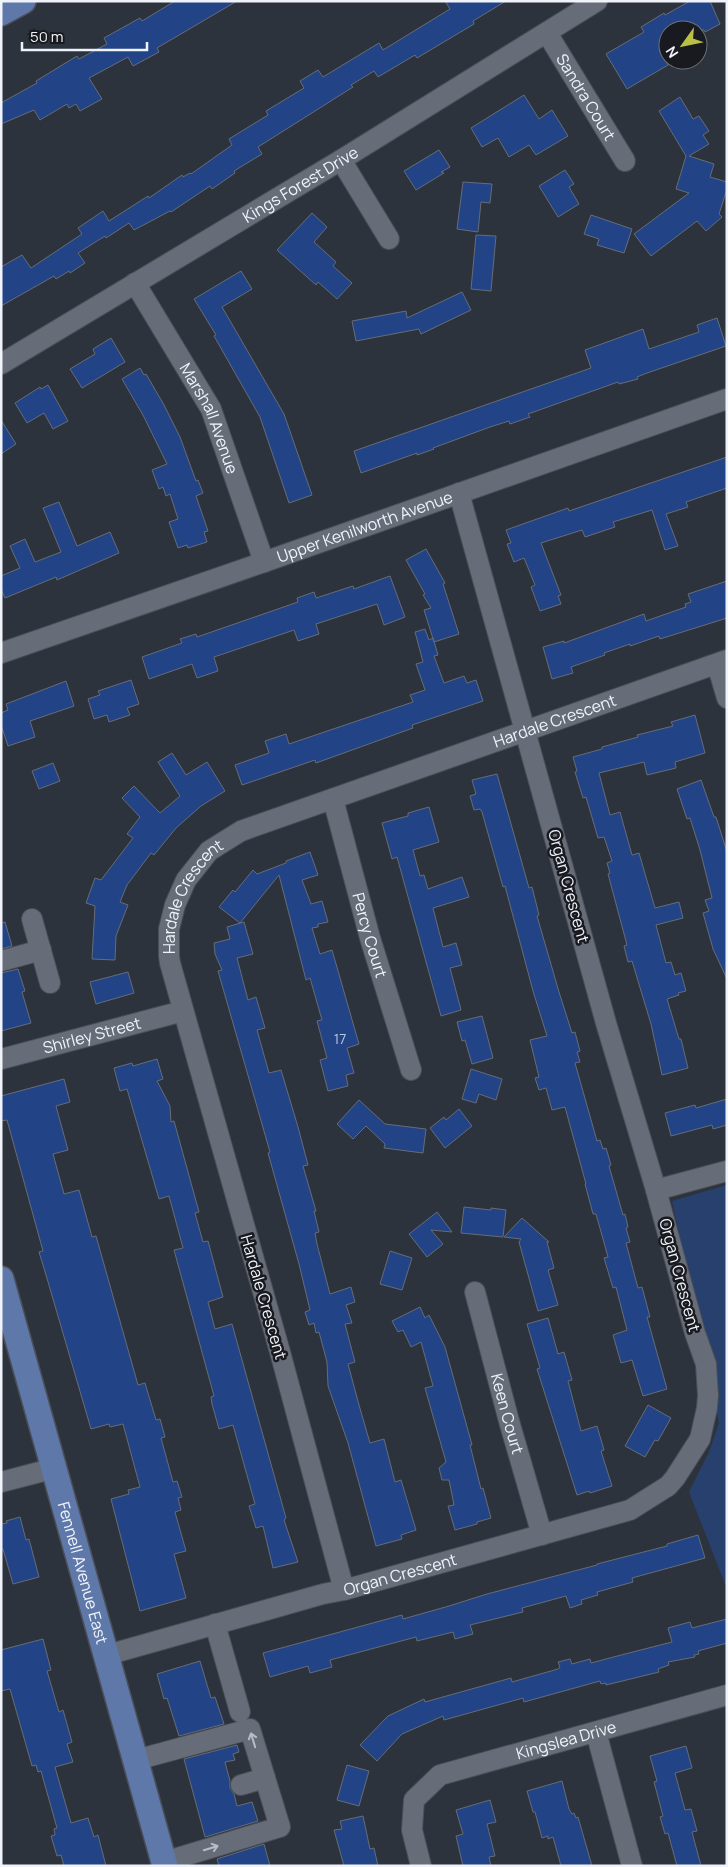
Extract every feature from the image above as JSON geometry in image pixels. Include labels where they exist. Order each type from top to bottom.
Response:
[{"type":"main road","points":[[1,13],[23,1]]},
{"type":"main road","name":"Fennell Avenue East","points":[[1,1279],[165,1864]]},
{"type":"street","name":"Kings Forest Drive","points":[[1,364],[341,160],[597,1]]},
{"type":"street","name":"Sandra Court","points":[[547,33],[625,161]]},
{"type":"street","points":[[341,160],[389,240]]},
{"type":"street","name":"Marshall Avenue","points":[[135,283],[211,409],[264,562]]},
{"type":"street","name":"Upper Kenilworth Avenue","points":[[1,653],[727,399]]},
{"type":"street","name":"Organ Crescent","points":[[107,1655],[630,1510],[668,1486],[683,1468],[700,1439],[708,1395],[706,1364],[695,1332],[656,1190],[606,1023],[459,493]]},
{"type":"street","points":[[722,662],[727,698]]},
{"type":"street","name":"Hardale Crescent","points":[[344,1590],[280,1352],[183,1012],[169,956],[170,929],[175,904],[186,880],[197,864],[209,851],[240,831],[722,662]]},
{"type":"street","name":"Percy Court","points":[[333,799],[370,938],[411,1070]]},
{"type":"street","points":[[32,919],[50,983]]},
{"type":"street","points":[[1,961],[41,950]]},
{"type":"street","name":"Shirley Street","points":[[1,1059],[183,1012]]},
{"type":"street","points":[[656,1190],[727,1171]]},
{"type":"street","name":"Keen Court","points":[[475,1292],[509,1421],[542,1535]]},
{"type":"street","points":[[1,1482],[55,1468]]},
{"type":"street","points":[[215,1624],[240,1712]]},
{"type":"street","name":"Kingslea Drive","points":[[422,1866],[412,1830],[414,1800],[440,1775],[727,1695]]},
{"type":"street","points":[[136,1760],[250,1729],[280,1827],[165,1864]]},
{"type":"street","points":[[596,1732],[632,1866]]},
{"type":"street","points":[[241,1785],[265,1778]]},
{"type":"shaded area","points":[[727,1185],[727,1589],[689,1492],[709,1452],[719,1423],[672,1201]]},
{"type":"building","points":[[175,1],[237,1],[157,48],[159,52],[133,66],[128,57],[89,78],[102,99],[80,111],[76,104],[69,108],[67,104],[40,120],[34,110],[1,124],[1,103],[37,83],[36,81],[77,56],[79,59],[107,44],[104,38],[140,18],[142,21]]},
{"type":"building","points":[[445,1],[506,1],[473,21],[474,24],[417,58],[415,55],[378,77],[374,71],[351,85],[353,87],[258,147],[262,154],[234,171],[235,173],[212,189],[210,186],[171,212],[134,230],[129,223],[106,238],[105,236],[78,253],[85,263],[70,273],[69,271],[56,279],[54,276],[1,306],[1,267],[22,255],[31,268],[82,234],[78,228],[103,211],[109,221],[148,196],[149,198],[182,175],[183,177],[191,174],[232,145],[229,139],[268,115],[266,111],[304,88],[300,81],[318,70],[323,77],[379,43],[383,50],[450,9]]},
{"type":"building","points":[[690,1],[710,1],[720,24],[708,30],[708,20],[658,20],[659,70],[627,89],[606,54],[644,32],[641,27],[664,13],[665,15]]},
{"type":"building","points":[[524,95],[539,119],[552,110],[568,136],[536,155],[529,145],[509,157],[498,138],[482,147],[471,128]]},
{"type":"building","points":[[680,97],[693,119],[699,116],[709,131],[703,135],[709,144],[689,156],[714,164],[710,177],[727,182],[727,189],[719,214],[722,217],[706,231],[697,221],[651,256],[634,234],[689,193],[676,189],[686,156],[659,111]]},
{"type":"building","points":[[439,150],[450,167],[441,172],[444,173],[416,190],[404,171]]},
{"type":"building","points":[[565,170],[574,184],[569,187],[579,204],[558,217],[539,186]]},
{"type":"building","points":[[463,182],[492,184],[490,203],[481,202],[478,232],[457,229]]},
{"type":"building","points":[[312,213],[327,227],[314,242],[336,262],[333,266],[352,283],[337,299],[318,282],[316,285],[277,250]]},
{"type":"building","points":[[591,215],[632,229],[624,253],[597,245],[599,239],[584,234]]},
{"type":"building","points":[[476,235],[496,236],[491,291],[471,289]]},
{"type":"building","points":[[241,271],[252,289],[222,307],[284,414],[312,495],[289,503],[260,417],[214,336],[216,335],[194,299]]},
{"type":"building","points":[[462,292],[471,310],[421,334],[419,329],[356,341],[352,321],[406,311],[407,318]]},
{"type":"building","points":[[717,318],[726,346],[647,373],[637,377],[638,379],[619,384],[618,382],[528,414],[530,417],[510,424],[509,421],[490,427],[434,449],[417,455],[417,453],[361,473],[354,451],[591,368],[585,350],[643,329],[649,349],[699,332],[697,325]]},
{"type":"building","points":[[111,338],[125,362],[82,388],[70,369],[95,354],[93,349]]},
{"type":"building","points":[[140,368],[144,375],[146,374],[164,405],[180,437],[196,481],[198,480],[203,493],[196,496],[208,531],[204,532],[207,542],[188,548],[187,545],[178,548],[169,522],[178,519],[170,494],[166,496],[163,487],[159,489],[152,470],[167,464],[144,417],[122,379]]},
{"type":"building","points":[[48,385],[68,421],[53,429],[44,413],[27,423],[15,403],[40,387],[41,389]]},
{"type":"building","points":[[1,420],[16,444],[1,454]]},
{"type":"building","points":[[727,457],[727,488],[686,502],[688,507],[666,514],[678,546],[665,550],[652,510],[613,522],[615,527],[585,537],[582,530],[541,543],[561,595],[558,596],[561,604],[540,611],[531,587],[535,585],[524,558],[514,562],[507,544],[511,543],[506,530],[568,508],[569,511]]},
{"type":"building","points":[[59,502],[77,546],[110,532],[119,553],[57,580],[56,577],[5,598],[1,589],[1,576],[20,568],[10,546],[25,539],[35,562],[61,552],[43,508]]},
{"type":"building","points":[[426,549],[445,583],[443,584],[459,634],[434,642],[424,610],[431,608],[406,560]]},
{"type":"building","points":[[390,576],[405,617],[384,625],[377,604],[316,624],[319,634],[298,641],[294,630],[214,657],[218,671],[197,678],[192,664],[149,679],[142,657],[182,643],[180,639],[196,634],[197,637],[298,602],[297,598],[314,592],[316,598],[353,586],[354,589]]},
{"type":"building","points":[[727,581],[727,618],[660,639],[659,636],[604,653],[605,655],[571,667],[573,673],[552,679],[543,647],[564,641],[564,643],[644,614],[646,621],[686,607],[685,604],[691,602],[688,594]]},
{"type":"building","points":[[425,629],[429,640],[433,638],[438,655],[434,656],[444,683],[464,676],[467,683],[476,680],[483,701],[412,725],[413,728],[316,763],[315,760],[242,785],[235,765],[269,753],[265,741],[286,734],[289,744],[413,702],[410,695],[425,690],[416,664],[423,662],[415,632]]},
{"type":"building","points":[[131,680],[139,704],[127,708],[130,715],[109,722],[107,715],[94,719],[88,699],[100,695],[98,691]]},
{"type":"building","points":[[66,681],[74,706],[30,721],[35,737],[8,746],[1,725],[1,713],[8,710],[6,704]]},
{"type":"building","points":[[695,715],[705,753],[675,762],[676,768],[647,775],[644,762],[599,773],[610,815],[620,812],[632,855],[639,853],[655,908],[679,902],[683,918],[656,925],[666,963],[671,962],[675,975],[681,973],[686,991],[667,999],[679,1039],[681,1039],[688,1068],[662,1075],[651,1024],[632,961],[628,962],[624,946],[627,945],[608,874],[610,873],[607,863],[612,861],[604,837],[598,838],[586,797],[583,798],[575,772],[577,771],[573,757],[638,737],[637,735],[673,726],[671,722]]},
{"type":"building","points":[[172,753],[186,775],[207,762],[225,791],[201,806],[176,828],[154,855],[151,853],[127,885],[120,902],[128,905],[116,936],[115,960],[92,959],[95,906],[86,903],[95,878],[101,880],[133,838],[127,834],[140,817],[122,798],[134,786],[160,813],[180,796],[158,762]]},
{"type":"building","points":[[53,763],[60,781],[39,789],[32,771]]},
{"type":"building","points":[[497,774],[529,888],[532,887],[539,915],[537,916],[559,992],[572,1033],[575,1032],[580,1051],[577,1052],[580,1062],[575,1063],[597,1141],[600,1140],[603,1149],[606,1148],[611,1165],[609,1166],[623,1215],[625,1214],[630,1242],[626,1243],[638,1288],[642,1287],[650,1317],[647,1317],[667,1389],[643,1396],[632,1360],[621,1363],[613,1335],[627,1330],[616,1287],[613,1288],[604,1258],[608,1257],[596,1214],[593,1214],[565,1107],[552,1110],[546,1088],[539,1090],[535,1078],[539,1077],[530,1040],[547,1036],[482,812],[480,809],[474,810],[470,796],[476,794],[472,780]]},
{"type":"building","points":[[701,780],[714,817],[716,817],[727,852],[727,979],[713,949],[703,913],[709,911],[705,900],[712,898],[700,850],[690,818],[687,819],[677,789]]},
{"type":"building","points":[[429,807],[439,842],[413,850],[420,876],[424,875],[428,889],[462,877],[469,897],[433,908],[443,947],[456,943],[462,965],[450,968],[461,1010],[441,1016],[397,857],[392,859],[382,823],[408,816],[408,813]]},
{"type":"building","points":[[310,852],[318,875],[302,880],[311,904],[322,901],[328,922],[318,924],[318,927],[312,928],[320,954],[332,950],[359,1044],[347,1048],[354,1073],[346,1075],[348,1086],[328,1091],[320,1060],[327,1058],[317,1021],[322,1020],[310,978],[306,980],[279,875],[240,923],[219,907],[233,890],[235,892],[253,870],[257,874]]},
{"type":"building","points":[[5,922],[12,946],[1,949],[1,923]]},
{"type":"building","points":[[244,922],[253,954],[237,958],[248,1000],[256,997],[265,1028],[257,1030],[269,1073],[281,1070],[298,1127],[308,1165],[303,1166],[316,1211],[314,1211],[319,1232],[315,1233],[317,1244],[330,1294],[351,1287],[355,1302],[346,1305],[352,1323],[345,1324],[355,1362],[348,1364],[359,1405],[370,1443],[384,1439],[395,1482],[401,1480],[416,1530],[401,1535],[402,1539],[376,1546],[348,1443],[328,1386],[327,1362],[319,1332],[316,1333],[314,1323],[309,1325],[305,1312],[310,1310],[299,1264],[268,1153],[270,1152],[218,971],[222,970],[215,954],[214,943],[230,939],[227,927]]},
{"type":"building","points":[[18,969],[25,991],[22,992],[31,1023],[1,1031],[1,973]]},
{"type":"building","points":[[128,972],[134,993],[96,1004],[90,982]]},
{"type":"building","points":[[482,1016],[493,1058],[472,1064],[465,1040],[462,1041],[457,1022]]},
{"type":"building","points":[[157,1059],[163,1079],[157,1081],[170,1106],[171,1122],[174,1121],[199,1212],[195,1213],[203,1242],[208,1241],[223,1297],[208,1302],[215,1329],[232,1324],[286,1518],[284,1520],[298,1562],[273,1568],[263,1526],[256,1528],[249,1506],[255,1504],[233,1425],[219,1429],[212,1404],[211,1397],[214,1396],[174,1250],[183,1248],[169,1196],[159,1199],[127,1089],[120,1091],[114,1068],[132,1063],[133,1066]]},
{"type":"building","points":[[471,1069],[502,1079],[496,1100],[479,1094],[476,1103],[462,1099]]},
{"type":"building","points":[[64,1079],[70,1102],[56,1106],[68,1150],[53,1154],[64,1194],[79,1190],[92,1237],[96,1236],[138,1385],[145,1383],[156,1420],[160,1419],[165,1437],[161,1438],[173,1482],[177,1481],[182,1497],[178,1498],[181,1510],[175,1512],[186,1551],[174,1554],[186,1598],[140,1611],[111,1499],[129,1494],[128,1490],[140,1487],[123,1424],[110,1427],[109,1424],[91,1429],[39,1252],[43,1251],[7,1120],[1,1121],[1,1096]]},
{"type":"building","points":[[727,1099],[727,1125],[713,1129],[712,1125],[671,1136],[665,1113],[695,1105],[696,1108]]},
{"type":"building","points":[[359,1100],[385,1124],[426,1129],[423,1153],[384,1148],[385,1144],[366,1126],[353,1139],[337,1124]]},
{"type":"building","points":[[459,1109],[472,1126],[445,1148],[430,1128],[444,1117],[446,1120]]},
{"type":"building","points":[[464,1207],[506,1210],[503,1237],[461,1233]]},
{"type":"building","points":[[437,1212],[452,1232],[431,1230],[443,1244],[427,1257],[409,1234]]},
{"type":"building","points":[[522,1218],[549,1242],[547,1242],[554,1268],[548,1270],[558,1305],[538,1311],[519,1242],[521,1239],[504,1237]]},
{"type":"building","points":[[390,1251],[412,1258],[402,1290],[380,1284]]},
{"type":"building","points":[[420,1307],[425,1318],[429,1315],[445,1347],[472,1445],[470,1445],[481,1489],[483,1488],[491,1518],[455,1530],[448,1506],[454,1505],[449,1480],[442,1480],[439,1468],[446,1462],[425,1388],[433,1386],[421,1342],[411,1347],[403,1330],[398,1332],[392,1321]]},
{"type":"building","points":[[548,1318],[558,1354],[564,1352],[572,1380],[568,1381],[581,1431],[597,1426],[604,1450],[601,1451],[612,1486],[590,1493],[589,1491],[577,1495],[537,1369],[540,1368],[527,1324]]},
{"type":"building","points":[[648,1405],[671,1418],[658,1441],[655,1440],[645,1457],[625,1446]]},
{"type":"building","points":[[20,1517],[26,1540],[29,1539],[39,1577],[13,1584],[3,1549],[1,1549],[1,1524]]},
{"type":"building","points":[[698,1535],[705,1558],[632,1578],[633,1582],[597,1592],[598,1595],[581,1600],[582,1604],[570,1608],[566,1596],[522,1608],[523,1612],[470,1625],[473,1634],[455,1639],[453,1632],[417,1641],[416,1637],[330,1660],[332,1667],[310,1673],[308,1666],[270,1677],[263,1653],[402,1615],[403,1619],[487,1594],[667,1546],[667,1544]]},
{"type":"building","points":[[727,1619],[727,1643],[698,1651],[699,1654],[694,1655],[695,1657],[668,1662],[669,1665],[658,1669],[659,1672],[606,1685],[606,1683],[601,1684],[600,1681],[524,1702],[523,1698],[444,1720],[443,1716],[402,1734],[377,1761],[360,1745],[388,1716],[424,1699],[425,1702],[511,1678],[512,1682],[558,1669],[560,1667],[558,1662],[570,1659],[572,1664],[590,1659],[591,1663],[672,1642],[668,1628],[690,1622],[692,1628]]},
{"type":"building","points":[[43,1639],[51,1670],[47,1671],[59,1712],[63,1710],[72,1742],[67,1744],[73,1762],[55,1767],[71,1823],[88,1818],[94,1837],[98,1835],[106,1866],[64,1866],[61,1855],[57,1856],[51,1836],[55,1835],[54,1829],[57,1828],[41,1771],[38,1772],[36,1765],[32,1766],[10,1689],[1,1691],[1,1650]]},
{"type":"building","points":[[200,1661],[211,1698],[215,1697],[224,1724],[179,1736],[167,1698],[164,1699],[157,1674]]},
{"type":"building","points":[[237,1745],[239,1752],[233,1754],[235,1760],[225,1762],[230,1788],[234,1794],[237,1806],[252,1802],[258,1821],[205,1837],[184,1759]]},
{"type":"building","points":[[686,1746],[692,1768],[675,1773],[685,1810],[691,1809],[697,1831],[692,1832],[701,1866],[677,1866],[668,1833],[665,1834],[660,1817],[663,1816],[654,1782],[657,1781],[650,1756]]},
{"type":"building","points":[[347,1765],[369,1771],[359,1806],[337,1800]]},
{"type":"building","points":[[562,1781],[569,1809],[576,1818],[578,1817],[592,1866],[561,1866],[553,1837],[548,1839],[548,1836],[542,1838],[527,1791]]},
{"type":"building","points":[[490,1800],[496,1822],[487,1824],[495,1856],[489,1857],[491,1866],[463,1866],[456,1836],[463,1834],[456,1810]]},
{"type":"building","points":[[363,1816],[370,1849],[374,1848],[378,1866],[344,1866],[334,1830],[342,1829],[340,1821]]},
{"type":"building","points":[[264,1844],[270,1866],[219,1866],[217,1859]]}]
